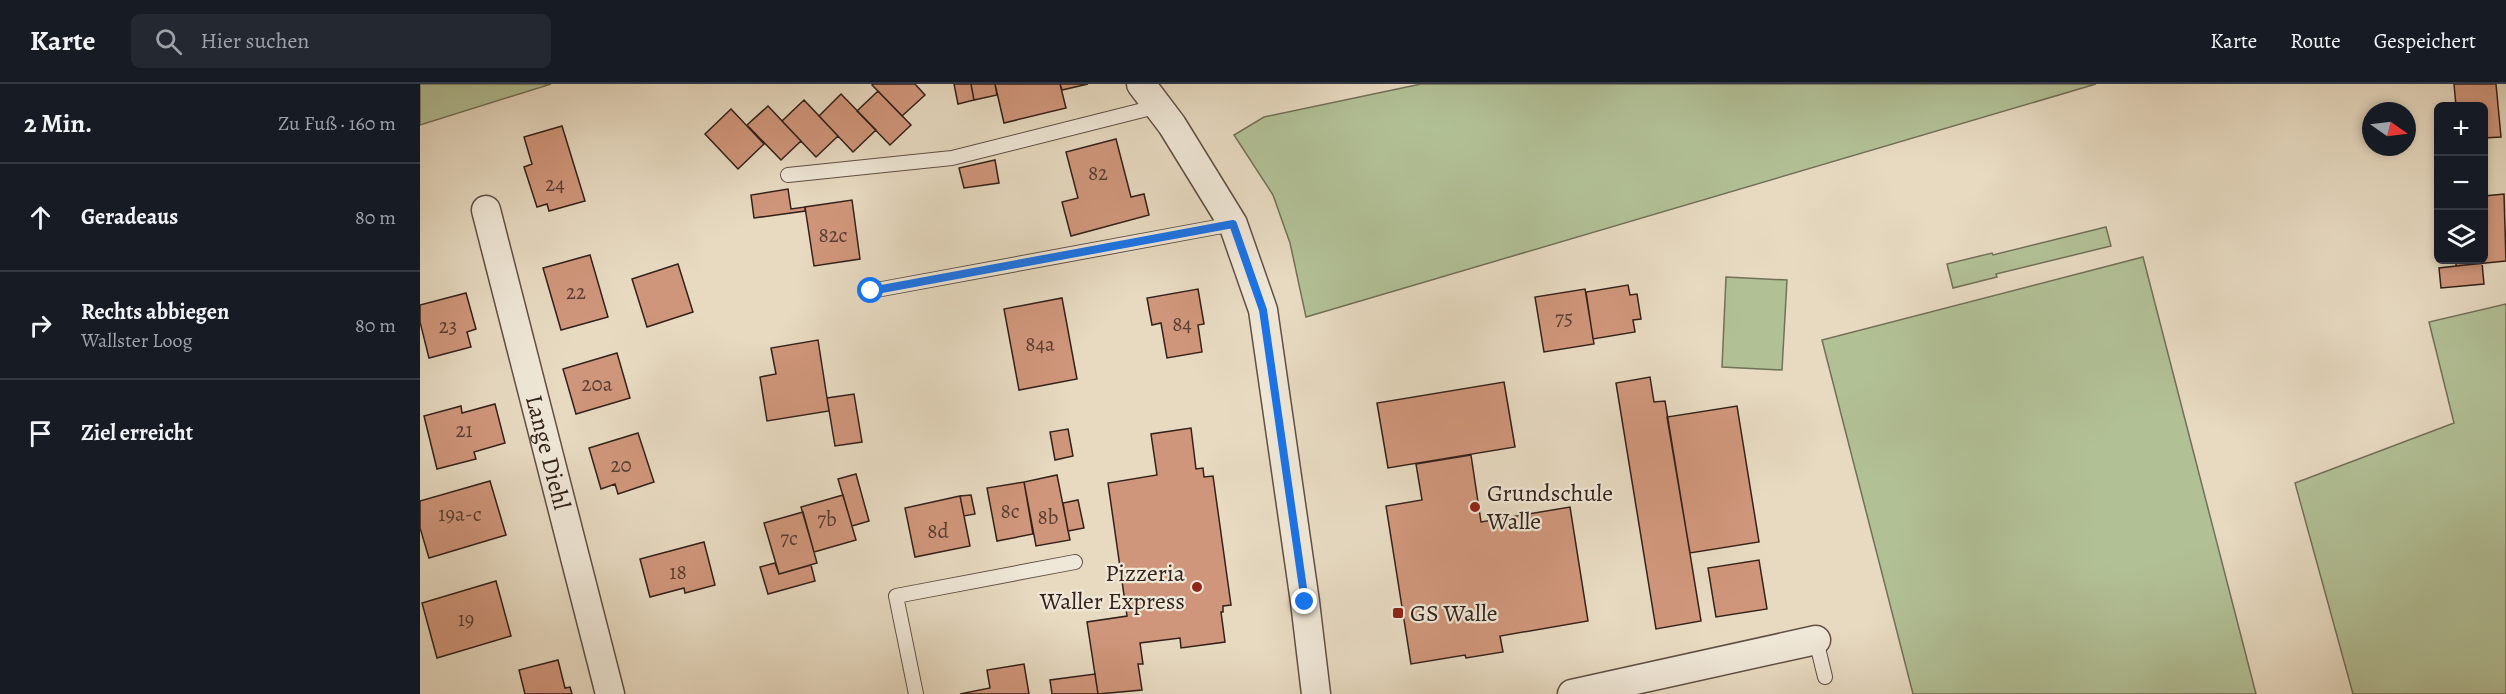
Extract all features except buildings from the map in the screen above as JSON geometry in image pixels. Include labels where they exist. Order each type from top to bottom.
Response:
[{"type":"street","points":[[1142,84],[1159,106],[1233,224],[1263,310],[1316,694]]},
{"type":"street","name":"Lange Diehl","points":[[486,210],[610,694]]},
{"type":"street","points":[[1572,694],[1816,640]]},
{"type":"lane","points":[[788,176],[952,158],[1159,106]]},
{"type":"lane","points":[[871,291],[1233,224]]},
{"type":"lane","points":[[916,694],[896,596],[1075,562]]},
{"type":"lane","points":[[1816,640],[1825,677]]},
{"type":"green space","points":[[420,84],[551,84],[420,125]]},
{"type":"green space","points":[[1421,84],[2096,84],[1306,317],[1290,243],[1273,195],[1234,135],[1264,117]]},
{"type":"green space","points":[[2106,227],[2111,246],[1996,274],[1997,277],[1953,288],[1947,264]]},
{"type":"green space","points":[[2143,257],[2256,694],[1913,694],[1822,340]]},
{"type":"green space","points":[[1726,277],[1787,280],[1782,370],[1722,367]]},
{"type":"green space","points":[[2506,304],[2506,694],[2353,694],[2295,483],[2454,423],[2429,322]]},
{"type":"place","name":"Grundschule Walle","points":[[1475,507]]},
{"type":"place","name":"Pizzeria Waller Express","points":[[1197,587]]},
{"type":"place","name":"GS Walle","points":[[1398,613]]},
{"type":"route","points":[[871,291],[1233,224],[1263,310],[1305,602]]}]
